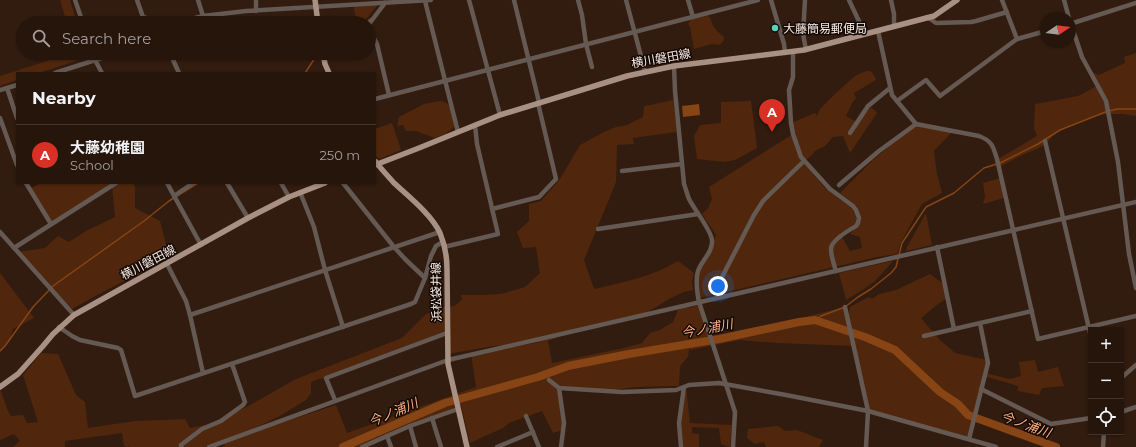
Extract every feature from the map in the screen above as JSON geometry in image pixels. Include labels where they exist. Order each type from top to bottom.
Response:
[{"type":"main road","points":[[315,0],[317,16]]},
{"type":"main road","name":"横川磐田線","points":[[376,163],[500,115],[627,76],[674,66],[806,50],[934,16],[957,0]]},
{"type":"main road","points":[[324,60],[329,72]]},
{"type":"main road","name":"浜松袋井線","points":[[376,163],[392,181],[421,208],[440,232],[444,244],[447,270],[448,360],[454,395],[467,447]]},
{"type":"main road","name":"横川磐田線","points":[[0,387],[18,374],[59,327],[74,315],[168,264],[248,218],[289,197],[322,184]]},
{"type":"street","points":[[75,0],[81,16]]},
{"type":"street","points":[[137,0],[143,16]]},
{"type":"street","points":[[198,0],[204,16],[246,11],[431,0]]},
{"type":"street","points":[[256,0],[256,11]]},
{"type":"street","points":[[469,0],[500,115]]},
{"type":"street","points":[[492,209],[539,197],[556,179],[514,0]]},
{"type":"street","points":[[578,0],[592,67]]},
{"type":"street","points":[[626,0],[645,71]]},
{"type":"street","points":[[688,0],[693,17]]},
{"type":"street","points":[[376,98],[758,0]]},
{"type":"street","points":[[771,0],[785,52]]},
{"type":"street","points":[[805,0],[803,34],[806,50]]},
{"type":"street","points":[[849,0],[865,34]]},
{"type":"street","points":[[891,0],[894,14],[894,26]]},
{"type":"street","points":[[1002,0],[1017,39]]},
{"type":"street","points":[[1064,0],[1067,12]]},
{"type":"street","points":[[425,1],[458,132]]},
{"type":"street","points":[[375,16],[386,3]]},
{"type":"street","points":[[1076,19],[1136,3]]},
{"type":"street","points":[[927,18],[936,23],[971,22],[1007,12]]},
{"type":"street","points":[[878,31],[892,95],[916,124],[979,136],[986,139],[991,144],[997,159],[1038,340],[1088,328]]},
{"type":"street","points":[[898,101],[926,80],[940,96],[1017,39],[1040,33]]},
{"type":"street","points":[[1076,39],[1082,57],[1106,101],[1118,162],[1122,205],[1129,254],[1136,288]]},
{"type":"street","points":[[376,44],[389,95]]},
{"type":"street","points":[[793,52],[793,76],[789,90],[791,123],[801,158],[830,189],[851,204],[856,210],[859,218],[856,226],[835,240],[830,248],[836,271]]},
{"type":"street","points":[[71,71],[95,60],[101,72]]},
{"type":"street","points":[[173,60],[179,72]]},
{"type":"street","points":[[674,66],[684,184],[688,195],[712,239],[711,247],[698,271],[696,287],[699,302],[735,412],[733,447]]},
{"type":"street","points":[[0,90],[16,85]]},
{"type":"street","points":[[7,88],[16,115]]},
{"type":"street","points":[[850,133],[868,106],[890,88]]},
{"type":"street","points":[[0,118],[16,162]]},
{"type":"street","points":[[839,185],[879,151],[916,124]]},
{"type":"street","points":[[59,327],[80,340],[118,348],[121,350],[135,396],[411,304],[415,302],[436,246],[498,234],[477,144],[475,125]]},
{"type":"street","points":[[1045,141],[1089,327]]},
{"type":"street","points":[[721,297],[719,288],[720,281],[754,215],[763,202],[804,161]]},
{"type":"street","points":[[622,171],[682,164]]},
{"type":"street","points":[[27,184],[51,224]]},
{"type":"street","points":[[14,248],[114,184]]},
{"type":"street","points":[[167,184],[201,245]]},
{"type":"street","points":[[174,196],[192,184]]},
{"type":"street","points":[[228,184],[248,218]]},
{"type":"street","points":[[282,184],[289,197]]},
{"type":"street","points":[[344,184],[394,247],[425,278]]},
{"type":"street","points":[[300,192],[314,227],[325,270],[343,327]]},
{"type":"street","points":[[209,447],[448,360],[1136,202]]},
{"type":"street","points":[[598,229],[698,214]]},
{"type":"street","points":[[0,232],[74,315]]},
{"type":"street","points":[[190,315],[440,232]]},
{"type":"street","points":[[937,247],[954,329]]},
{"type":"street","points":[[168,264],[186,301],[202,374]]},
{"type":"street","points":[[845,307],[868,411],[866,447]]},
{"type":"street","points":[[924,336],[1032,311]]},
{"type":"street","points":[[1093,327],[1136,316]]},
{"type":"street","points":[[969,439],[988,363],[980,323]]},
{"type":"street","points":[[335,400],[326,378],[447,333]]},
{"type":"street","points":[[181,447],[182,444],[202,429],[221,421],[243,405],[244,402],[232,364]]},
{"type":"street","points":[[1124,375],[1136,365]]},
{"type":"street","points":[[549,380],[559,388],[622,392],[676,390],[689,385],[726,384],[786,394],[868,411],[996,447]]},
{"type":"street","points":[[559,388],[564,423],[561,447]]},
{"type":"street","points":[[682,447],[679,422],[684,388]]},
{"type":"street","points":[[981,389],[1051,424],[1088,418]]},
{"type":"street","points":[[1124,411],[1136,407]]},
{"type":"street","points":[[362,447],[410,426],[458,409]]},
{"type":"street","points":[[526,416],[539,447]]},
{"type":"street","points":[[432,418],[441,447]]},
{"type":"street","points":[[410,426],[416,447]]},
{"type":"street","points":[[497,447],[533,432]]},
{"type":"street","points":[[1103,447],[1104,435]]},
{"type":"street","points":[[387,436],[391,447]]},
{"type":"street","points":[[224,442],[225,447]]},
{"type":"shaded area","points":[[60,0],[70,0],[75,16],[65,16]]},
{"type":"shaded area","points":[[379,3],[369,16],[355,16],[353,5]]},
{"type":"shaded area","points":[[707,16],[710,17],[713,26],[724,37],[724,40],[720,45],[712,44],[694,49],[690,27],[688,24],[691,19]]},
{"type":"shaded area","points":[[1136,53],[1136,116],[1105,114],[1092,117],[1055,133],[1045,145],[1000,167],[998,159],[1037,136],[1034,128],[1035,104],[1078,96],[1097,86],[1090,71],[1099,75],[1125,63],[1124,57]]},
{"type":"shaded area","points":[[50,60],[79,60],[42,72],[16,72],[16,80],[0,86],[0,76]]},
{"type":"shaded area","points":[[866,71],[870,71],[876,80],[854,93],[856,98],[846,116],[857,122],[871,107],[877,113],[850,153],[843,136],[833,137],[825,146],[815,151],[803,162],[823,186],[852,207],[856,216],[856,223],[840,233],[850,251],[862,248],[860,237],[850,234],[861,222],[856,206],[840,193],[873,160],[916,124],[953,131],[934,151],[937,174],[942,193],[922,204],[901,242],[897,254],[877,257],[700,298],[697,274],[708,258],[716,235],[702,214],[708,208],[712,199],[709,187],[793,134],[791,123],[815,113],[817,116],[820,109],[837,92],[855,76]]},
{"type":"shaded area","points":[[673,100],[677,132],[633,138],[634,144],[617,145],[616,182],[584,260],[594,289],[648,275],[668,267],[678,261],[694,273],[692,281],[693,290],[684,292],[669,299],[643,315],[577,330],[548,341],[552,363],[642,343],[650,333],[660,330],[673,322],[678,310],[689,304],[689,308],[699,305],[709,341],[845,307],[848,318],[850,307],[869,297],[872,299],[879,294],[896,290],[930,274],[945,285],[946,299],[921,318],[939,339],[955,353],[987,360],[985,373],[1010,379],[1021,376],[1019,362],[1035,360],[1038,372],[1058,367],[1064,386],[1042,388],[1039,395],[1018,391],[1018,386],[984,376],[969,439],[868,411],[854,346],[740,340],[690,350],[690,341],[688,357],[680,366],[679,386],[635,387],[605,391],[562,388],[550,378],[549,380],[559,388],[563,430],[553,433],[542,411],[509,423],[503,428],[470,443],[461,405],[362,447],[225,447],[224,442],[206,447],[131,447],[124,446],[122,433],[65,441],[65,447],[13,447],[20,441],[14,434],[0,440],[0,391],[11,416],[23,415],[27,423],[38,422],[23,375],[41,353],[58,354],[76,395],[85,402],[88,428],[135,421],[185,419],[190,428],[215,423],[296,379],[402,338],[426,314],[443,307],[454,306],[462,300],[461,295],[501,294],[525,287],[540,273],[536,247],[523,248],[517,232],[529,221],[529,204],[541,201],[560,179],[580,145],[604,132],[616,127],[627,125],[643,117],[644,106]],"holes":[[[447,333],[447,354],[494,346],[542,342],[471,354],[476,387],[347,433],[336,405],[229,440],[280,416],[306,400],[311,393],[311,382],[318,379],[326,378]]]},
{"type":"shaded area","points":[[440,101],[448,104],[453,114],[454,127],[445,134],[435,138],[416,131],[406,131],[403,125],[397,126],[399,117],[424,104]]},
{"type":"shaded area","points":[[751,101],[757,148],[735,160],[724,162],[697,159],[694,136],[700,125],[721,123],[721,102]]},
{"type":"shaded area","points":[[699,104],[700,115],[683,117],[682,106]]},
{"type":"shaded area","points":[[392,123],[401,150],[379,159],[376,156],[376,129]]},
{"type":"shaded area","points":[[1000,178],[1004,198],[983,204],[985,196],[983,183]]},
{"type":"shaded area","points":[[39,184],[134,184],[135,187],[135,208],[160,221],[169,256],[159,263],[72,309],[21,255],[0,236],[0,234],[18,252],[45,248],[58,236],[69,242],[86,231],[115,217],[112,186],[51,224],[29,189]]},
{"type":"shaded area","points":[[926,213],[932,245],[906,251],[907,247]]},
{"type":"shaded area","points":[[893,261],[875,281],[846,300],[839,273]]},
{"type":"shaded area","points":[[0,273],[34,318],[13,329],[11,335],[12,338],[0,351]]},
{"type":"shaded area","points":[[686,387],[690,423],[732,425],[730,447],[721,444],[719,428],[692,427],[692,433],[699,434],[699,447],[682,447],[679,420]]},
{"type":"shaded area","points":[[778,426],[785,431],[797,430],[823,440],[819,447],[766,447],[764,442],[755,444],[747,438],[748,429]]},
{"type":"waterway","points":[[306,72],[314,60]]},
{"type":"waterway","points":[[815,320],[821,316],[845,307],[891,273],[896,267],[902,243],[926,207],[954,193],[984,168],[1000,163],[1038,144],[1060,130],[1108,111],[1118,109],[1136,109]]},
{"type":"waterway","points":[[0,351],[33,307],[53,286],[144,221],[169,201],[196,184]]},
{"type":"waterway","name":"今ノ浦川","points":[[343,447],[445,403],[538,377],[568,366],[815,320],[865,337],[895,350],[940,392],[958,404],[968,415],[1056,447]]},
{"type":"place","name":"大藤簡易郵便局","points":[[775,28]]},
{"type":"place","name":"大藤幼稚園","points":[[772,132]]}]
